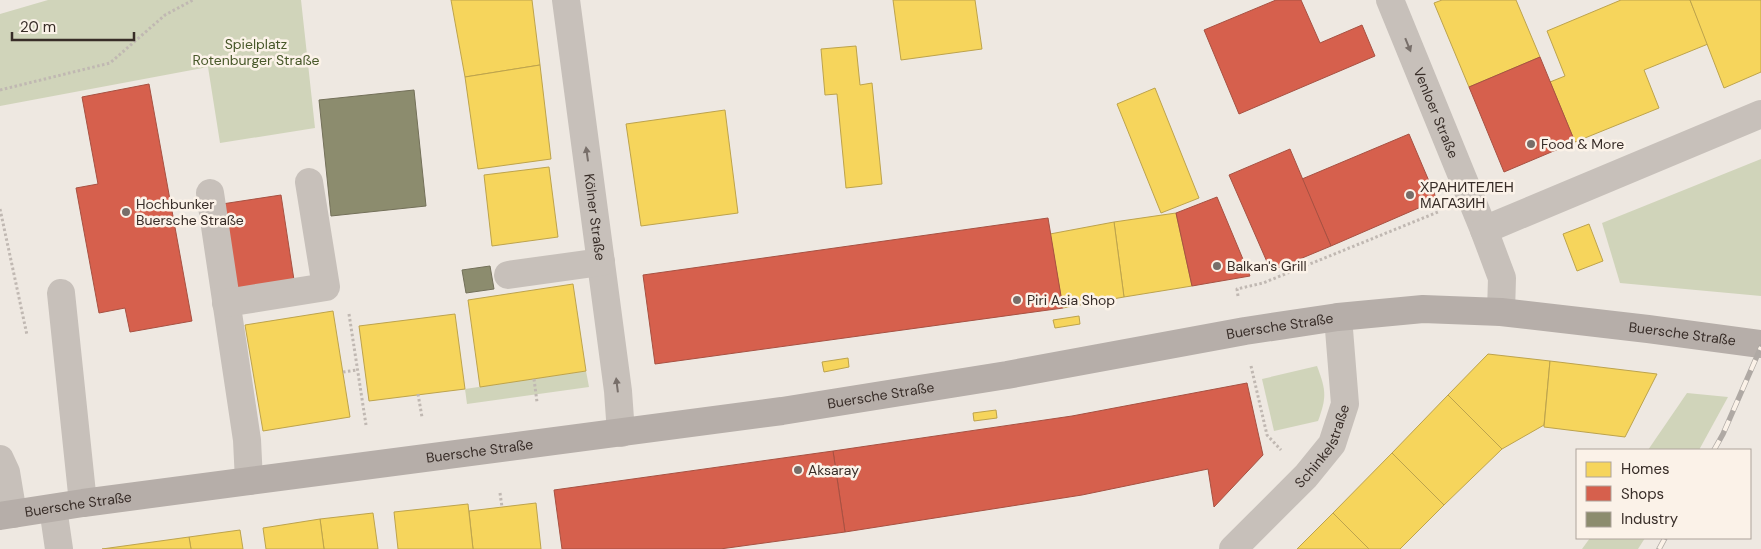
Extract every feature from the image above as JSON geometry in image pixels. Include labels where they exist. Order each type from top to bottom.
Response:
[{"type":"main road","name":"Buersche Straße","points":[[6,515],[83,503],[782,411],[1007,375],[1338,317],[1423,309],[1501,312],[1761,344]]},
{"type":"street","name":"Kölner Straße","points":[[566,0],[618,391],[620,433]]},
{"type":"street","name":"Venloer Straße","points":[[1390,0],[1502,278],[1501,312]]},
{"type":"street","points":[[1484,230],[1761,114]]},
{"type":"street","points":[[226,303],[326,287],[309,182]]},
{"type":"street","points":[[210,193],[247,440],[249,481]]},
{"type":"street","points":[[508,275],[601,262]]},
{"type":"street","points":[[61,292],[83,503]]},
{"type":"street","name":"Schinkelstraße","points":[[1233,549],[1306,476],[1332,444],[1345,404],[1338,317]]},
{"type":"street","points":[[0,459],[6,472],[6,515]]},
{"type":"street","points":[[53,508],[59,549]]},
{"type":"path","points":[[0,90],[110,62],[165,15],[193,0]]},
{"type":"path","points":[[1237,289],[1263,283],[1471,199]]},
{"type":"path","points":[[326,287],[348,307],[366,426]]},
{"type":"path","points":[[343,372],[357,370]]},
{"type":"path","points":[[1253,374],[1267,436],[1306,476]]},
{"type":"path","points":[[534,379],[537,402]]},
{"type":"path","points":[[418,394],[422,417]]},
{"type":"path","points":[[500,492],[502,507]]},
{"type":"green space","name":"Spielplatz Rotenburger Straße","points":[[48,0],[301,0],[315,128],[220,143],[208,67],[0,106],[0,14]]},
{"type":"green space","points":[[1761,159],[1761,296],[1620,283],[1602,223]]},
{"type":"green space","points":[[1317,366],[1324,394],[1323,406],[1318,421],[1274,431],[1262,379]]},
{"type":"green space","points":[[586,371],[589,387],[467,404],[465,389]]},
{"type":"green space","points":[[1687,393],[1728,397],[1700,449],[1649,449]]},
{"type":"green space","points":[[1589,539],[1644,539],[1638,549],[1582,549]]},
{"type":"building: Homes","points":[[451,0],[532,0],[540,65],[465,77]]},
{"type":"building: Homes","points":[[893,0],[975,0],[982,49],[901,60]]},
{"type":"building: Homes","points":[[1442,0],[1516,0],[1540,57],[1469,87],[1434,3]]},
{"type":"building: Homes","points":[[1621,0],[1690,0],[1708,44],[1644,70],[1659,108],[1575,142],[1550,82],[1565,76],[1547,31]]},
{"type":"building: Homes","points":[[1690,0],[1761,0],[1761,72],[1724,88]]},
{"type":"building: Homes","points":[[856,46],[860,85],[872,83],[882,184],[846,188],[837,94],[825,95],[821,49]]},
{"type":"building: Homes","points":[[540,65],[551,159],[478,169],[465,77]]},
{"type":"building: Homes","points":[[1155,88],[1199,198],[1161,213],[1117,104]]},
{"type":"building: Homes","points":[[725,110],[738,213],[641,226],[626,124]]},
{"type":"building: Homes","points":[[549,167],[558,237],[492,246],[484,175]]},
{"type":"building: Homes","points":[[1176,213],[1192,286],[1124,297],[1114,222]]},
{"type":"building: Homes","points":[[1114,222],[1124,297],[1063,308],[1050,234]]},
{"type":"building: Homes","points":[[1589,224],[1603,261],[1577,271],[1563,234]]},
{"type":"building: Homes","points":[[573,284],[586,371],[480,387],[468,300]]},
{"type":"building: Homes","points":[[333,311],[350,417],[263,431],[245,325]]},
{"type":"building: Homes","points":[[455,314],[465,389],[369,401],[359,326]]},
{"type":"building: Homes","points":[[1079,316],[1080,324],[1055,328],[1053,320]]},
{"type":"building: Homes","points":[[1488,354],[1550,361],[1544,425],[1502,449],[1448,395]]},
{"type":"building: Homes","points":[[848,358],[849,367],[824,372],[822,362]]},
{"type":"building: Homes","points":[[1550,361],[1657,374],[1625,437],[1544,427]]},
{"type":"building: Homes","points":[[1448,395],[1502,449],[1444,505],[1392,453]]},
{"type":"building: Homes","points":[[996,410],[997,418],[974,421],[973,413]]},
{"type":"building: Homes","points":[[1392,453],[1444,505],[1400,549],[1369,549],[1333,513]]},
{"type":"building: Homes","points":[[536,503],[541,549],[473,549],[469,511]]},
{"type":"building: Homes","points":[[468,504],[473,549],[398,549],[394,512]]},
{"type":"building: Homes","points":[[373,513],[378,549],[324,549],[320,519]]},
{"type":"building: Homes","points":[[1333,513],[1369,549],[1297,549]]},
{"type":"building: Homes","points":[[320,519],[324,549],[266,549],[263,528]]},
{"type":"building: Homes","points":[[240,530],[243,549],[191,549],[189,537]]},
{"type":"building: Homes","points":[[189,537],[191,549],[102,549]]},
{"type":"building: Shops","points":[[1276,0],[1301,0],[1320,43],[1362,25],[1375,56],[1239,114],[1204,30]]},
{"type":"building: Shops","points":[[1540,57],[1575,142],[1504,172],[1469,87]]},
{"type":"building: Shops","name":"Hochbunker Buersche Straße","points":[[149,84],[192,321],[130,332],[125,308],[99,313],[76,188],[98,184],[82,97]]},
{"type":"building: Shops","points":[[1409,134],[1437,200],[1331,246],[1302,179]]},
{"type":"building: Shops","points":[[1290,149],[1331,246],[1271,271],[1229,175]]},
{"type":"building: Shops","points":[[281,195],[294,280],[235,290],[222,204]]},
{"type":"building: Shops","points":[[1217,197],[1250,276],[1192,286],[1176,213]]},
{"type":"building: Shops","points":[[1048,218],[1063,308],[655,364],[643,275]]},
{"type":"building: Shops","points":[[1247,383],[1263,455],[1214,507],[1208,469],[1082,495],[845,532],[833,451],[1072,416]]},
{"type":"building: Shops","points":[[833,451],[845,532],[720,549],[562,549],[554,490]]},
{"type":"building: Industry","points":[[414,90],[426,206],[331,216],[319,100]]},
{"type":"building: Industry","points":[[490,266],[494,289],[466,293],[462,270]]},
{"type":"railway","points":[[1715,449],[1761,347]]},
{"type":"railway","points":[[1659,549],[1664,539]]},
{"type":"place","name":"Food & More","points":[[1531,144]]},
{"type":"place","name":"ХРАНИТЕЛЕН МАГАЗИН","points":[[1410,195]]},
{"type":"place","name":"Hochbunker Buersche Straße","points":[[126,212]]},
{"type":"place","name":"Balkan's Grill","points":[[1217,266]]},
{"type":"place","name":"Piri Asia Shop","points":[[1017,300]]},
{"type":"place","name":"Aksaray","points":[[798,470]]}]
